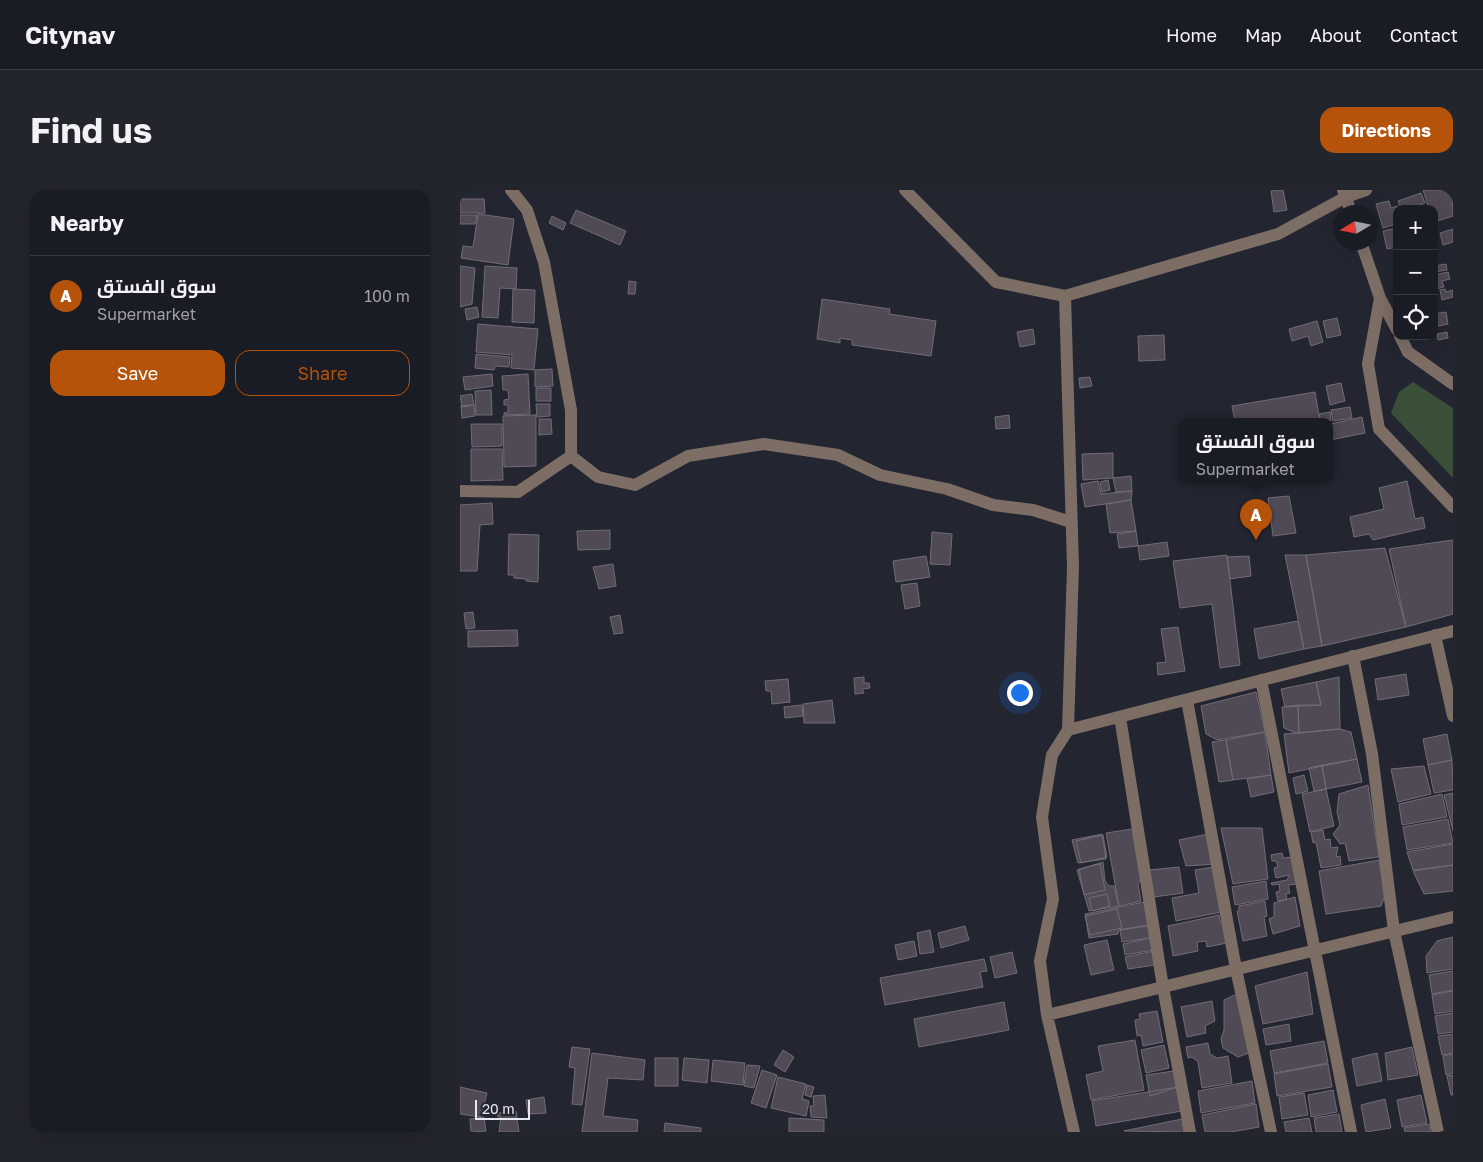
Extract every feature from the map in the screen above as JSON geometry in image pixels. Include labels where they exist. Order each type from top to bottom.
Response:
[{"type":"street","points":[[511,190],[527,210],[544,262],[571,410],[571,456]]},
{"type":"street","points":[[905,190],[996,282],[1065,296],[1278,234],[1344,194],[1366,190]]},
{"type":"street","points":[[1364,250],[1380,298],[1393,322]]},
{"type":"street","points":[[1065,296],[1073,566],[1068,730],[1052,755],[1042,817],[1053,899],[1040,961],[1047,1015],[1074,1132]]},
{"type":"street","points":[[1380,298],[1368,364],[1378,429],[1453,507]]},
{"type":"street","points":[[1402,340],[1408,352],[1453,384]]},
{"type":"street","points":[[571,456],[598,477],[635,485],[688,456],[764,444],[838,455],[880,474],[947,489],[993,505],[1033,510],[1071,522]]},
{"type":"street","points":[[460,491],[518,492],[571,456]]},
{"type":"street","points":[[1068,730],[1453,631]]},
{"type":"street","points":[[1435,636],[1453,716]]},
{"type":"street","points":[[1354,656],[1372,754],[1394,931],[1438,1132]]},
{"type":"street","points":[[1261,680],[1351,1132]]},
{"type":"street","points":[[1186,700],[1236,969],[1271,1132]]},
{"type":"street","points":[[1120,717],[1163,987],[1190,1132]]},
{"type":"street","points":[[1047,1015],[1453,917]]},
{"type":"green space","points":[[1413,382],[1453,408],[1453,478],[1391,413],[1399,392]]},
{"type":"building","points":[[1283,190],[1287,210],[1274,212],[1271,191]]},
{"type":"building","points":[[1423,190],[1452,190],[1453,216],[1438,221],[1438,205],[1428,205]]},
{"type":"building","points":[[1421,193],[1425,203],[1420,205],[1400,205],[1398,201]]},
{"type":"building","points":[[460,199],[484,199],[485,213],[460,213]]},
{"type":"building","points":[[1389,201],[1391,208],[1393,207],[1393,225],[1383,228],[1378,205],[1376,204]]},
{"type":"building","points":[[576,210],[626,231],[620,245],[570,223]]},
{"type":"building","points":[[478,214],[514,219],[508,265],[461,258],[463,246],[473,247]]},
{"type":"building","points":[[460,215],[477,215],[475,224],[460,224]]},
{"type":"building","points":[[552,216],[566,223],[563,230],[549,223]]},
{"type":"building","points":[[1393,229],[1393,248],[1387,249],[1383,231]]},
{"type":"building","points":[[1453,229],[1453,242],[1443,245],[1440,233]]},
{"type":"building","points":[[1446,264],[1447,270],[1438,271],[1438,265]]},
{"type":"building","points":[[460,266],[475,268],[472,304],[460,307]]},
{"type":"building","points":[[485,266],[517,268],[516,289],[500,288],[498,318],[482,317]]},
{"type":"building","points":[[1448,272],[1450,279],[1442,281],[1444,287],[1438,288],[1438,274]]},
{"type":"building","points":[[629,281],[636,282],[635,294],[628,294]]},
{"type":"building","points":[[513,289],[535,290],[534,323],[512,322]]},
{"type":"building","points":[[1445,289],[1446,292],[1453,290],[1453,297],[1442,300],[1440,290]]},
{"type":"building","points":[[822,299],[890,309],[889,314],[936,321],[931,356],[852,345],[852,340],[840,338],[840,343],[817,339]]},
{"type":"building","points":[[477,307],[479,317],[467,320],[465,309]]},
{"type":"building","points":[[1446,312],[1448,324],[1438,326],[1438,313]]},
{"type":"building","points":[[1337,318],[1341,335],[1327,338],[1323,321]]},
{"type":"building","points":[[1317,321],[1323,342],[1311,346],[1308,336],[1292,341],[1289,329]]},
{"type":"building","points":[[478,324],[538,329],[534,370],[511,368],[512,355],[476,352]]},
{"type":"building","points":[[1033,329],[1035,344],[1020,347],[1017,332]]},
{"type":"building","points":[[1447,332],[1448,338],[1438,340],[1438,334]]},
{"type":"building","points":[[1164,335],[1165,360],[1139,361],[1138,336]]},
{"type":"building","points":[[476,354],[510,357],[509,367],[495,366],[494,370],[475,368]]},
{"type":"building","points":[[552,369],[553,386],[535,387],[535,370]]},
{"type":"building","points":[[492,374],[493,386],[465,390],[463,377]]},
{"type":"building","points":[[528,374],[530,414],[504,415],[504,413],[508,412],[508,405],[504,405],[504,400],[509,399],[508,390],[503,390],[502,376]]},
{"type":"building","points":[[1090,377],[1092,386],[1080,388],[1079,378]]},
{"type":"building","points":[[1341,383],[1345,401],[1330,405],[1326,386]]},
{"type":"building","points":[[536,388],[551,388],[551,401],[536,401]]},
{"type":"building","points":[[491,390],[492,415],[476,415],[475,391]]},
{"type":"building","points":[[1315,392],[1319,418],[1234,418],[1232,406]]},
{"type":"building","points":[[472,394],[474,405],[462,407],[460,396]]},
{"type":"building","points":[[536,404],[550,404],[550,416],[537,417]]},
{"type":"building","points":[[474,405],[475,416],[462,418],[461,406]]},
{"type":"building","points":[[1350,407],[1352,418],[1333,421],[1331,410]]},
{"type":"building","points":[[1330,412],[1331,418],[1320,418],[1319,414]]},
{"type":"building","points":[[536,415],[536,466],[504,467],[503,416]]},
{"type":"building","points":[[1009,415],[1010,428],[996,429],[995,417]]},
{"type":"building","points":[[1362,417],[1365,433],[1333,439],[1333,423]]},
{"type":"building","points":[[539,419],[551,419],[552,434],[539,435]]},
{"type":"building","points":[[471,424],[502,424],[502,446],[472,447]]},
{"type":"building","points":[[471,449],[502,449],[503,480],[471,481]]},
{"type":"building","points":[[1113,453],[1113,478],[1083,480],[1082,454]]},
{"type":"building","points":[[1131,476],[1132,491],[1116,492],[1113,478]]},
{"type":"building","points":[[1108,480],[1110,490],[1102,492],[1100,482]]},
{"type":"building","points":[[1098,481],[1101,494],[1132,491],[1131,500],[1085,507],[1081,484]]},
{"type":"building","points":[[1407,481],[1415,519],[1423,517],[1425,528],[1373,540],[1369,534],[1354,537],[1350,517],[1384,509],[1379,488]]},
{"type":"building","points":[[1289,496],[1296,533],[1273,536],[1268,498]]},
{"type":"building","points":[[1131,500],[1136,531],[1110,533],[1106,504]]},
{"type":"building","points":[[492,503],[493,524],[480,525],[477,571],[460,571],[460,505]]},
{"type":"building","points":[[610,530],[610,549],[578,550],[577,531]]},
{"type":"building","points":[[1136,531],[1138,546],[1119,548],[1117,534]]},
{"type":"building","points":[[932,532],[952,534],[950,565],[930,564]]},
{"type":"building","points":[[509,534],[539,535],[538,582],[526,581],[526,579],[514,578],[514,575],[508,575]]},
{"type":"building","points":[[1453,540],[1453,614],[1406,627],[1389,549]]},
{"type":"building","points":[[1167,542],[1169,556],[1140,560],[1138,546]]},
{"type":"building","points":[[1385,548],[1406,627],[1322,646],[1306,555]]},
{"type":"building","points":[[1227,555],[1240,665],[1220,668],[1212,604],[1180,608],[1173,561]]},
{"type":"building","points":[[1285,555],[1306,555],[1322,646],[1304,649]]},
{"type":"building","points":[[926,556],[930,577],[896,582],[893,561]]},
{"type":"building","points":[[1249,556],[1251,576],[1230,579],[1227,557]]},
{"type":"building","points":[[613,564],[616,586],[599,589],[593,567]]},
{"type":"building","points":[[917,583],[920,606],[905,609],[901,585]]},
{"type":"building","points":[[473,612],[475,628],[466,629],[464,613]]},
{"type":"building","points":[[620,615],[623,633],[614,634],[610,617]]},
{"type":"building","points":[[1298,621],[1304,649],[1259,659],[1254,629]]},
{"type":"building","points":[[1178,627],[1185,671],[1158,675],[1157,663],[1166,662],[1161,629]]},
{"type":"building","points":[[517,630],[518,646],[468,647],[468,631]]},
{"type":"building","points":[[1406,674],[1409,695],[1378,700],[1375,679]]},
{"type":"building","points":[[864,677],[864,683],[869,683],[870,688],[862,689],[864,693],[855,694],[854,678]]},
{"type":"building","points":[[1339,677],[1340,729],[1299,733],[1298,705],[1321,705],[1316,682]]},
{"type":"building","points":[[788,679],[790,702],[772,704],[771,691],[766,691],[765,681]]},
{"type":"building","points":[[1316,682],[1321,705],[1285,707],[1281,689]]},
{"type":"building","points":[[1256,692],[1265,732],[1217,740],[1206,734],[1201,706]]},
{"type":"building","points":[[832,700],[835,723],[804,723],[803,704]]},
{"type":"building","points":[[802,705],[803,716],[785,718],[784,707]]},
{"type":"building","points":[[1298,705],[1299,733],[1295,733],[1284,728],[1282,707]]},
{"type":"building","points":[[1340,729],[1351,732],[1357,759],[1289,773],[1284,734]]},
{"type":"building","points":[[1265,732],[1271,775],[1233,780],[1226,740]]},
{"type":"building","points":[[1447,734],[1452,760],[1428,765],[1423,739]]},
{"type":"building","points":[[1226,740],[1233,780],[1219,782],[1212,742]]},
{"type":"building","points":[[1357,759],[1362,782],[1326,789],[1322,765]]},
{"type":"building","points":[[1452,760],[1453,790],[1434,793],[1428,765]]},
{"type":"building","points":[[1322,765],[1326,789],[1314,791],[1309,768]]},
{"type":"building","points":[[1424,766],[1431,794],[1398,802],[1391,769]]},
{"type":"building","points":[[1271,775],[1274,792],[1251,797],[1247,779]]},
{"type":"building","points":[[1304,775],[1308,791],[1296,794],[1293,778]]},
{"type":"building","points":[[1368,785],[1379,857],[1349,861],[1345,843],[1340,844],[1333,834],[1340,825],[1337,812],[1339,794]]},
{"type":"building","points":[[1326,789],[1334,826],[1310,832],[1302,794]]},
{"type":"building","points":[[1453,793],[1453,831],[1444,795]]},
{"type":"building","points":[[1442,794],[1447,817],[1402,825],[1399,804]]},
{"type":"building","points":[[1448,819],[1453,843],[1407,850],[1403,827]]},
{"type":"building","points":[[1221,828],[1262,828],[1268,879],[1233,884]]},
{"type":"building","points":[[1132,829],[1141,879],[1138,884],[1141,901],[1119,906],[1106,833]]},
{"type":"building","points":[[1323,830],[1325,840],[1330,839],[1331,848],[1338,847],[1336,857],[1340,856],[1341,865],[1321,868],[1316,842],[1313,843],[1311,832]]},
{"type":"building","points":[[1102,834],[1106,859],[1078,863],[1072,840]]},
{"type":"building","points":[[1208,834],[1215,864],[1186,866],[1179,840]]},
{"type":"building","points":[[1103,835],[1107,857],[1081,863],[1076,841]]},
{"type":"building","points":[[1453,844],[1453,865],[1413,870],[1407,852]]},
{"type":"building","points":[[1282,853],[1283,858],[1292,857],[1297,884],[1288,885],[1290,893],[1286,894],[1287,899],[1278,901],[1276,892],[1280,891],[1279,884],[1272,885],[1271,883],[1287,880],[1289,875],[1276,878],[1274,868],[1278,867],[1276,861],[1272,861],[1271,855]]},
{"type":"building","points":[[1379,860],[1385,896],[1381,906],[1326,914],[1319,871]]},
{"type":"building","points":[[1103,862],[1105,881],[1109,886],[1114,886],[1119,906],[1089,911],[1077,870]]},
{"type":"building","points":[[1100,864],[1105,890],[1084,895],[1079,869]]},
{"type":"building","points":[[1453,865],[1453,891],[1424,894],[1413,871]]},
{"type":"building","points":[[1179,867],[1183,893],[1154,897],[1149,870]]},
{"type":"building","points":[[1214,867],[1222,912],[1176,921],[1172,898],[1199,893],[1195,870]]},
{"type":"building","points":[[1266,881],[1268,899],[1235,905],[1232,887]]},
{"type":"building","points":[[1107,894],[1110,906],[1092,911],[1089,898]]},
{"type":"building","points":[[1295,897],[1300,926],[1273,934],[1269,919],[1274,917],[1274,903]]},
{"type":"building","points":[[1265,901],[1267,916],[1264,917],[1267,936],[1243,941],[1237,911],[1239,911],[1239,906]]},
{"type":"building","points":[[1144,902],[1148,925],[1119,930],[1118,934],[1089,938],[1085,914]]},
{"type":"building","points":[[1117,909],[1122,928],[1090,935],[1085,916]]},
{"type":"building","points":[[1219,915],[1220,922],[1223,921],[1227,943],[1207,947],[1206,941],[1197,942],[1198,951],[1173,956],[1168,926]]},
{"type":"building","points":[[965,926],[969,940],[941,948],[938,933]]},
{"type":"building","points":[[1148,926],[1150,938],[1122,942],[1120,930]]},
{"type":"building","points":[[930,930],[934,952],[920,954],[917,933]]},
{"type":"building","points":[[1453,937],[1453,969],[1427,973],[1426,956],[1437,941]]},
{"type":"building","points":[[1150,938],[1153,950],[1125,955],[1123,944]]},
{"type":"building","points":[[1107,940],[1114,970],[1091,975],[1084,945]]},
{"type":"building","points":[[914,941],[917,956],[898,960],[895,945]]},
{"type":"building","points":[[1154,951],[1156,965],[1128,969],[1125,957]]},
{"type":"building","points":[[1012,952],[1017,973],[995,978],[990,957]]},
{"type":"building","points":[[984,959],[987,971],[980,972],[983,987],[885,1005],[880,978]]},
{"type":"building","points":[[1453,971],[1453,990],[1432,994],[1429,975]]},
{"type":"building","points":[[1307,972],[1313,1014],[1263,1024],[1255,986]]},
{"type":"building","points":[[1453,991],[1453,1011],[1435,1014],[1432,995]]},
{"type":"building","points":[[1241,992],[1249,1053],[1238,1057],[1223,1048],[1221,1039],[1224,1030],[1224,1000]]},
{"type":"building","points":[[1212,1001],[1215,1021],[1205,1026],[1206,1033],[1187,1037],[1181,1007]]},
{"type":"building","points":[[1004,1002],[1009,1030],[919,1047],[914,1019]]},
{"type":"building","points":[[1157,1011],[1163,1042],[1143,1046],[1141,1035],[1137,1036],[1135,1020],[1140,1019],[1139,1014]]},
{"type":"building","points":[[1453,1013],[1453,1032],[1438,1034],[1435,1016]]},
{"type":"building","points":[[1289,1024],[1291,1041],[1266,1045],[1263,1029]]},
{"type":"building","points":[[1453,1034],[1453,1053],[1442,1055],[1438,1036]]},
{"type":"building","points":[[1135,1040],[1144,1090],[1091,1100],[1086,1075],[1103,1071],[1098,1046]]},
{"type":"building","points":[[1324,1041],[1328,1063],[1274,1073],[1270,1051]]},
{"type":"building","points":[[1208,1043],[1210,1054],[1217,1058],[1228,1056],[1232,1083],[1202,1088],[1198,1062],[1192,1057],[1188,1058],[1186,1047]]},
{"type":"building","points":[[1164,1045],[1169,1068],[1146,1073],[1141,1050]]},
{"type":"building","points":[[572,1047],[590,1049],[582,1105],[572,1104],[575,1068],[569,1067]]},
{"type":"building","points":[[1412,1047],[1418,1075],[1388,1080],[1385,1053]]},
{"type":"building","points":[[783,1050],[794,1057],[785,1072],[774,1065]]},
{"type":"building","points":[[592,1053],[645,1060],[643,1080],[608,1078],[603,1116],[638,1120],[637,1132],[582,1132]]},
{"type":"building","points":[[1377,1053],[1382,1081],[1357,1086],[1352,1059]]},
{"type":"building","points":[[1453,1054],[1453,1073],[1446,1075],[1443,1056]]},
{"type":"building","points":[[655,1058],[678,1058],[678,1086],[655,1086]]},
{"type":"building","points":[[684,1058],[709,1060],[707,1083],[682,1080]]},
{"type":"building","points":[[713,1060],[745,1063],[743,1085],[711,1081]]},
{"type":"building","points":[[1328,1064],[1332,1087],[1277,1096],[1274,1074]]},
{"type":"building","points":[[747,1065],[760,1066],[754,1088],[744,1086]]},
{"type":"building","points":[[762,1070],[777,1075],[766,1108],[751,1103]]},
{"type":"building","points":[[1174,1071],[1178,1087],[1150,1096],[1146,1075]]},
{"type":"building","points":[[1453,1075],[1453,1095],[1451,1095],[1447,1076]]},
{"type":"building","points":[[778,1077],[806,1084],[802,1099],[809,1101],[806,1116],[771,1108]]},
{"type":"building","points":[[1252,1081],[1255,1103],[1201,1113],[1198,1091]]},
{"type":"building","points":[[807,1085],[814,1087],[811,1097],[805,1095]]},
{"type":"building","points":[[460,1087],[487,1093],[481,1117],[460,1114]]},
{"type":"building","points":[[1178,1087],[1182,1111],[1096,1126],[1092,1101]]},
{"type":"building","points":[[1333,1090],[1337,1112],[1311,1117],[1308,1095]]},
{"type":"building","points":[[1304,1093],[1308,1115],[1282,1119],[1279,1097]]},
{"type":"building","points":[[825,1095],[827,1118],[811,1117],[810,1106],[814,1106],[813,1096]]},
{"type":"building","points":[[1421,1095],[1427,1123],[1402,1127],[1397,1100]]},
{"type":"building","points":[[544,1097],[546,1113],[528,1114],[526,1100]]},
{"type":"building","points":[[1385,1099],[1391,1128],[1366,1132],[1361,1105]]},
{"type":"building","points":[[1256,1104],[1259,1127],[1231,1132],[1205,1132],[1202,1115]]},
{"type":"building","points":[[516,1111],[519,1132],[499,1132],[501,1117],[498,1117],[497,1113]]},
{"type":"building","points":[[1339,1114],[1342,1132],[1316,1132],[1314,1118]]},
{"type":"building","points":[[484,1117],[486,1131],[471,1132],[470,1119]]},
{"type":"building","points":[[789,1118],[824,1120],[824,1132],[789,1132]]},
{"type":"building","points":[[1309,1118],[1312,1132],[1286,1132],[1284,1122]]},
{"type":"building","points":[[1182,1119],[1184,1132],[1124,1131]]},
{"type":"building","points":[[665,1123],[701,1128],[701,1132],[664,1132]]},
{"type":"building","points":[[1430,1124],[1431,1132],[1405,1132],[1404,1128]]},
{"type":"place","name":"سوق الفستق","points":[[1256,540]]}]
